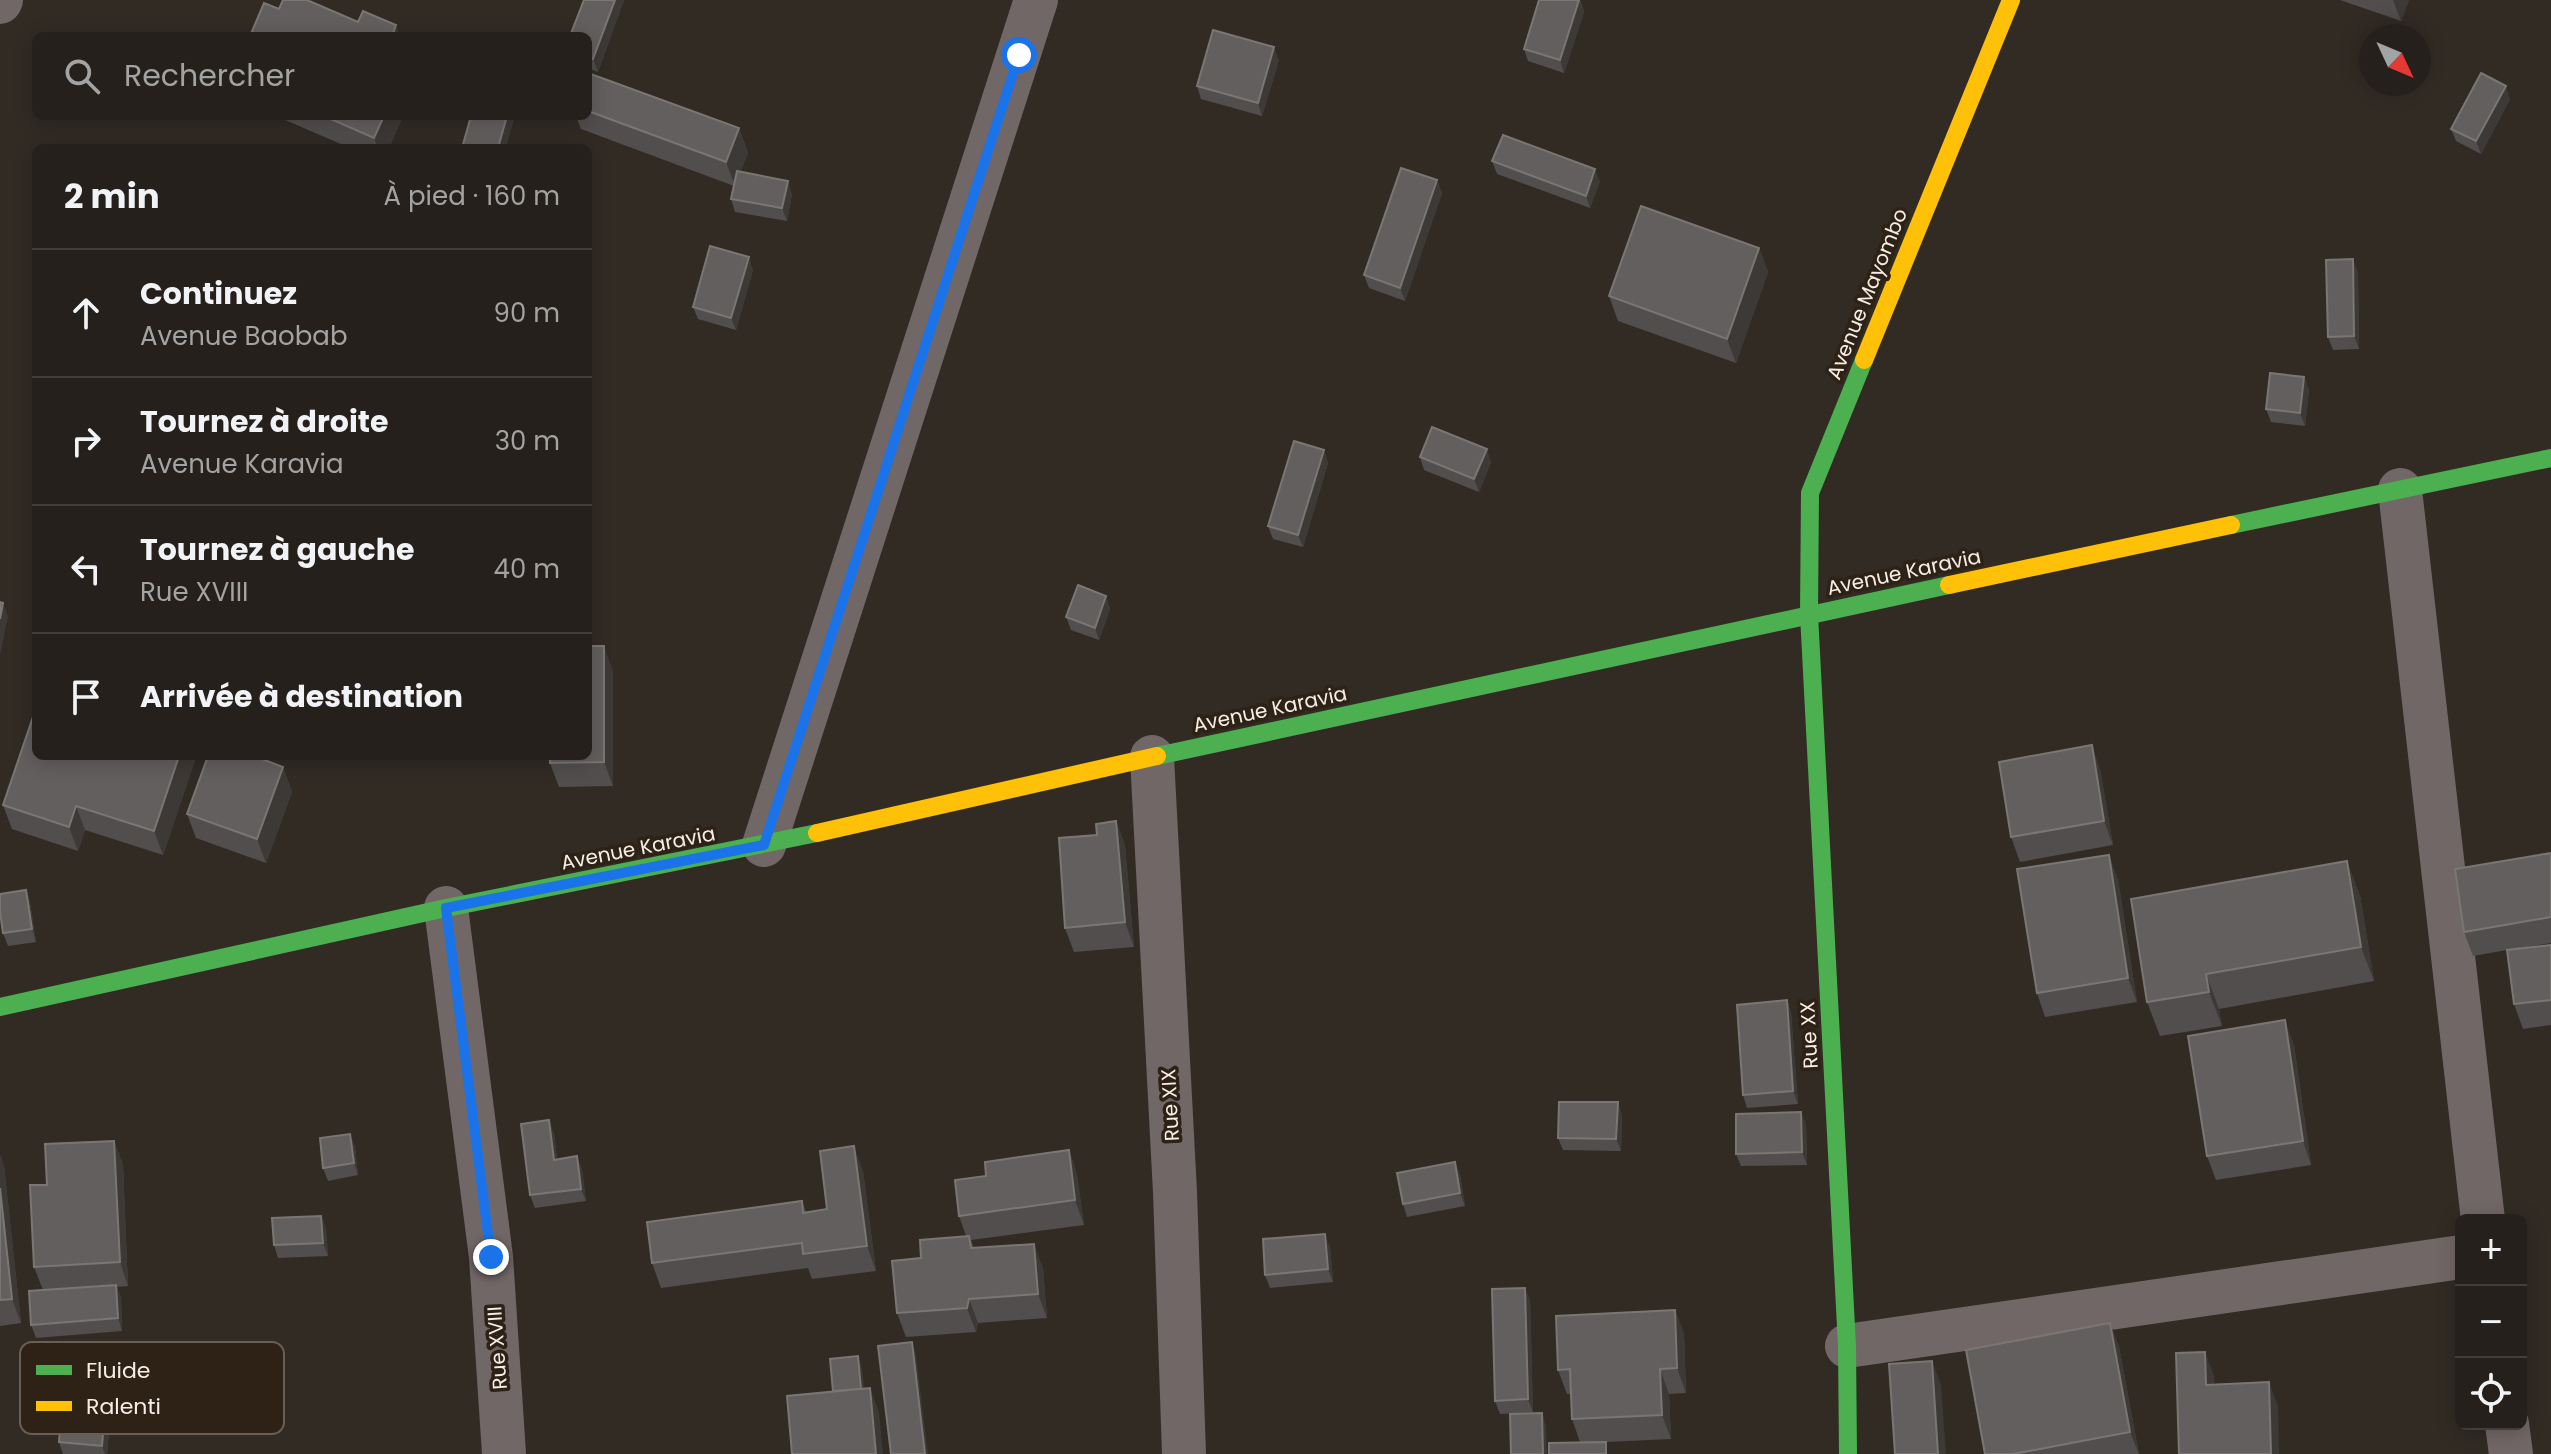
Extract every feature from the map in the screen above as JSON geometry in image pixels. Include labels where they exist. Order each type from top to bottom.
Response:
[{"type":"street","points":[[764,845],[1036,0]]},
{"type":"street","name":"Avenue Mayombo","points":[[1809,614],[1810,493],[2011,0]]},
{"type":"street","name":"Avenue Karavia","points":[[0,1007],[446,908],[764,845],[1809,614],[2551,458]]},
{"type":"street","points":[[2400,490],[2482,1214]]},
{"type":"street","name":"Rue XX","points":[[1809,614],[1847,1346],[1848,1454]]},
{"type":"street","name":"Rue XIX","points":[[1152,757],[1175,1192],[1184,1454]]},
{"type":"street","name":"Rue XVIII","points":[[446,908],[491,1257],[504,1454]]},
{"type":"street","points":[[1847,1346],[2455,1258]]},
{"type":"street","points":[[2508,1430],[2511,1454]]},
{"type":"building","points":[[283,0],[307,0],[358,22],[363,11],[396,25],[393,32],[252,32],[264,3],[279,9]]},
{"type":"building","points":[[584,0],[615,0],[593,59],[592,32],[572,32]]},
{"type":"building","points":[[1539,0],[1579,0],[1560,60],[1524,49]]},
{"type":"building","points":[[1213,30],[1274,47],[1258,103],[1197,86]]},
{"type":"building","points":[[2481,73],[2506,86],[2476,141],[2451,129]]},
{"type":"building","points":[[592,74],[739,128],[726,162],[592,112]]},
{"type":"building","points":[[333,120],[382,120],[374,138]]},
{"type":"building","points":[[470,120],[506,120],[499,144],[463,144]]},
{"type":"building","points":[[1503,135],[1595,169],[1586,196],[1492,161]]},
{"type":"building","points":[[1401,168],[1437,180],[1400,288],[1364,275]]},
{"type":"building","points":[[737,171],[788,181],[782,208],[731,199]]},
{"type":"building","points":[[1641,206],[1759,248],[1727,339],[1609,296]]},
{"type":"building","points":[[710,246],[749,257],[731,318],[693,307]]},
{"type":"building","points":[[2353,259],[2354,336],[2328,337],[2326,260]]},
{"type":"building","points":[[2270,373],[2304,377],[2300,413],[2266,409]]},
{"type":"building","points":[[1432,427],[1487,449],[1474,479],[1420,457]]},
{"type":"building","points":[[1294,441],[1324,450],[1298,535],[1268,526]]},
{"type":"building","points":[[1078,585],[1106,596],[1095,628],[1066,617]]},
{"type":"building","points":[[592,646],[604,646],[604,762],[550,763],[550,760],[592,760]]},
{"type":"building","points":[[32,720],[32,760],[178,760],[154,831],[76,806],[69,827],[3,805]]},
{"type":"building","points":[[2092,745],[2104,821],[2011,837],[1999,762]]},
{"type":"building","points":[[207,760],[265,760],[283,767],[257,839],[187,814]]},
{"type":"building","points":[[1116,821],[1125,922],[1065,928],[1059,838],[1097,835],[1096,824]]},
{"type":"building","points":[[2551,853],[2551,917],[2464,932],[2455,869]]},
{"type":"building","points":[[2109,855],[2128,978],[2037,993],[2017,869]]},
{"type":"building","points":[[2347,861],[2361,947],[2206,974],[2209,992],[2147,1002],[2131,899]]},
{"type":"building","points":[[26,890],[32,929],[3,933],[0,894]]},
{"type":"building","points":[[2551,945],[2551,1000],[2514,1004],[2507,950]]},
{"type":"building","points":[[1787,1000],[1793,1091],[1743,1095],[1737,1005]]},
{"type":"building","points":[[2285,1020],[2303,1141],[2207,1156],[2188,1036]]},
{"type":"building","points":[[1559,1102],[1618,1102],[1616,1139],[1558,1138]]},
{"type":"building","points":[[1801,1112],[1802,1152],[1736,1154],[1736,1114]]},
{"type":"building","points":[[549,1120],[554,1160],[577,1156],[581,1189],[530,1195],[521,1124]]},
{"type":"building","points":[[350,1134],[354,1163],[323,1168],[320,1138]]},
{"type":"building","points":[[114,1141],[120,1262],[34,1267],[30,1185],[47,1185],[45,1144]]},
{"type":"building","points":[[854,1146],[867,1246],[803,1254],[802,1243],[652,1263],[647,1222],[802,1201],[803,1213],[827,1209],[820,1151]]},
{"type":"building","points":[[1069,1150],[1075,1200],[959,1216],[955,1180],[986,1176],[985,1162]]},
{"type":"building","points":[[1455,1162],[1460,1193],[1403,1204],[1397,1173]]},
{"type":"building","points":[[0,1188],[12,1299],[0,1300]]},
{"type":"building","points":[[321,1216],[323,1243],[274,1245],[272,1218]]},
{"type":"building","points":[[1325,1234],[1328,1269],[1265,1275],[1263,1239]]},
{"type":"building","points":[[969,1236],[971,1248],[1034,1244],[1038,1294],[969,1299],[967,1308],[897,1313],[892,1261],[921,1258],[920,1240]]},
{"type":"building","points":[[116,1285],[118,1318],[31,1325],[29,1291]]},
{"type":"building","points":[[1525,1288],[1528,1399],[1495,1401],[1492,1289]]},
{"type":"building","points":[[1675,1310],[1677,1368],[1660,1369],[1662,1415],[1572,1419],[1570,1369],[1558,1370],[1556,1316]]},
{"type":"building","points":[[2110,1323],[2130,1432],[2013,1454],[1985,1454],[1966,1350]]},
{"type":"building","points":[[912,1342],[925,1454],[891,1454],[878,1346]]},
{"type":"building","points":[[2205,1352],[2206,1385],[2269,1382],[2271,1454],[2179,1454],[2176,1353]]},
{"type":"building","points":[[858,1356],[861,1389],[833,1391],[830,1359]]},
{"type":"building","points":[[1932,1361],[1938,1454],[1895,1454],[1889,1364]]},
{"type":"building","points":[[870,1388],[876,1454],[792,1454],[787,1396]]},
{"type":"building","points":[[1542,1413],[1543,1454],[1511,1454],[1510,1414]]},
{"type":"building","points":[[60,1434],[103,1434],[102,1446],[59,1442]]},
{"type":"building","points":[[1606,1442],[1606,1454],[1549,1454],[1549,1443]]},
{"type":"traffic: fast","points":[[1848,1454],[1847,1346],[1809,614],[1810,493],[1864,360]]},
{"type":"traffic: fast","points":[[2231,525],[2551,458]]},
{"type":"traffic: fast","points":[[1157,756],[1949,585]]},
{"type":"traffic: fast","points":[[0,1007],[446,908],[817,833]]},
{"type":"traffic: slow","points":[[1864,360],[2011,0]]},
{"type":"traffic: slow","points":[[1949,585],[2231,525]]},
{"type":"traffic: slow","points":[[817,833],[1157,756]]},
{"type":"route","points":[[491,1257],[446,908],[764,845],[1019,55]]}]
